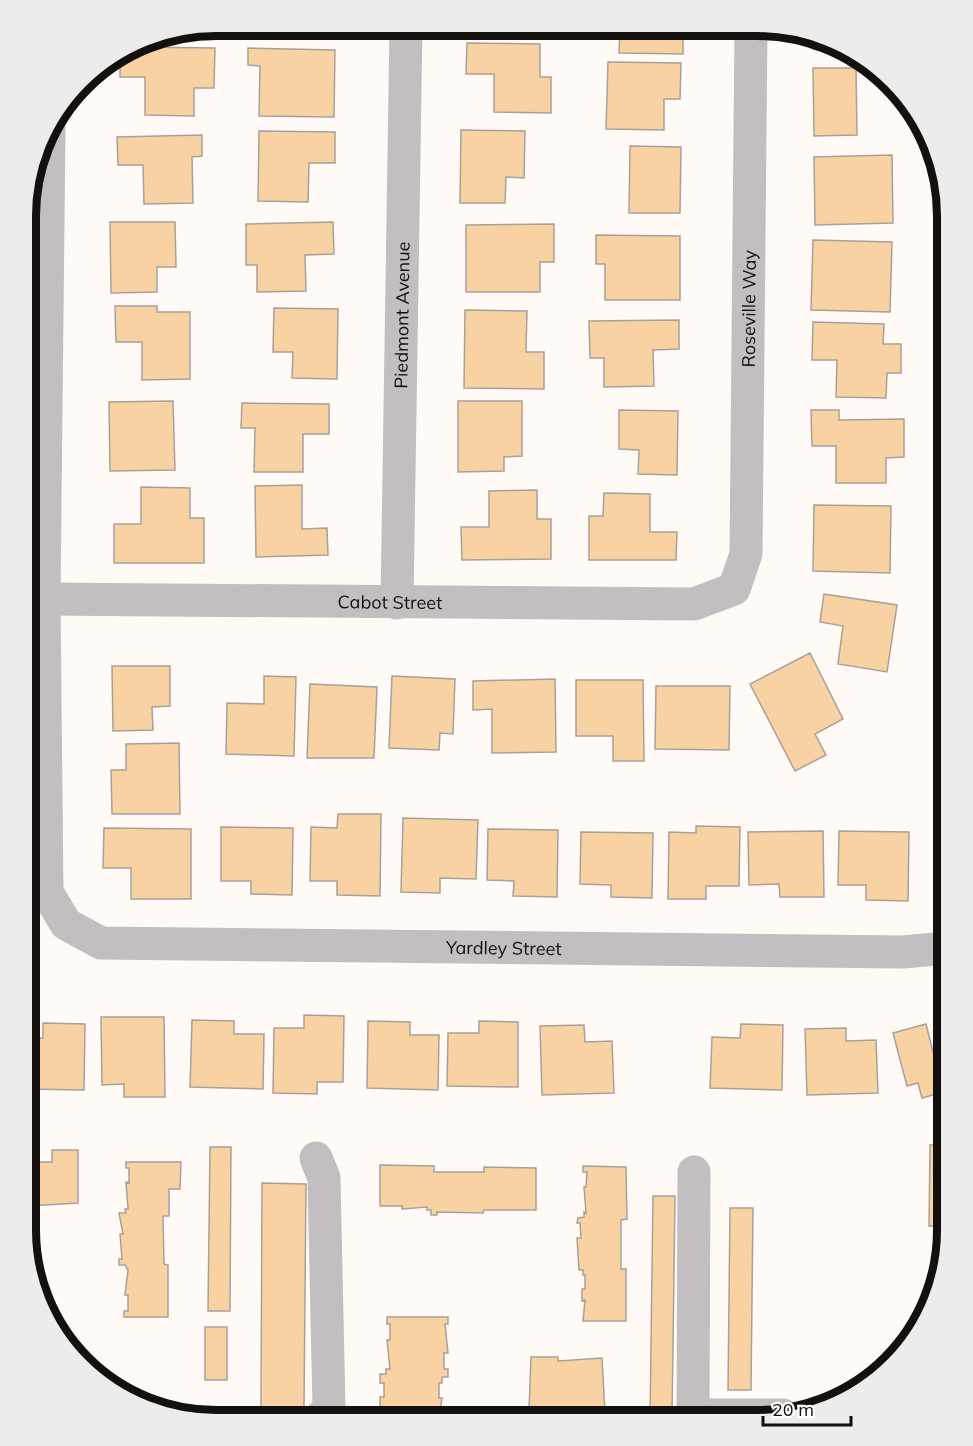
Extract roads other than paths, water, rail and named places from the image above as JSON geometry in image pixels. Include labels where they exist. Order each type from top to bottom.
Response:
[{"type":"street","name":"Piedmont Avenue","points":[[397,603],[406,36]]},
{"type":"street","name":"Roseville Way","points":[[734,589],[746,554],[751,36]]},
{"type":"street","points":[[44,599],[49,150]]},
{"type":"street","name":"Cabot Street","points":[[44,599],[694,604],[734,589]]},
{"type":"street","name":"Yardley Street","points":[[44,599],[47,892],[66,924],[102,943],[903,952],[937,949]]},
{"type":"street","points":[[316,1158],[324,1178],[329,1408],[327,1410]]},
{"type":"street","points":[[693,1410],[694,1172]]}]
